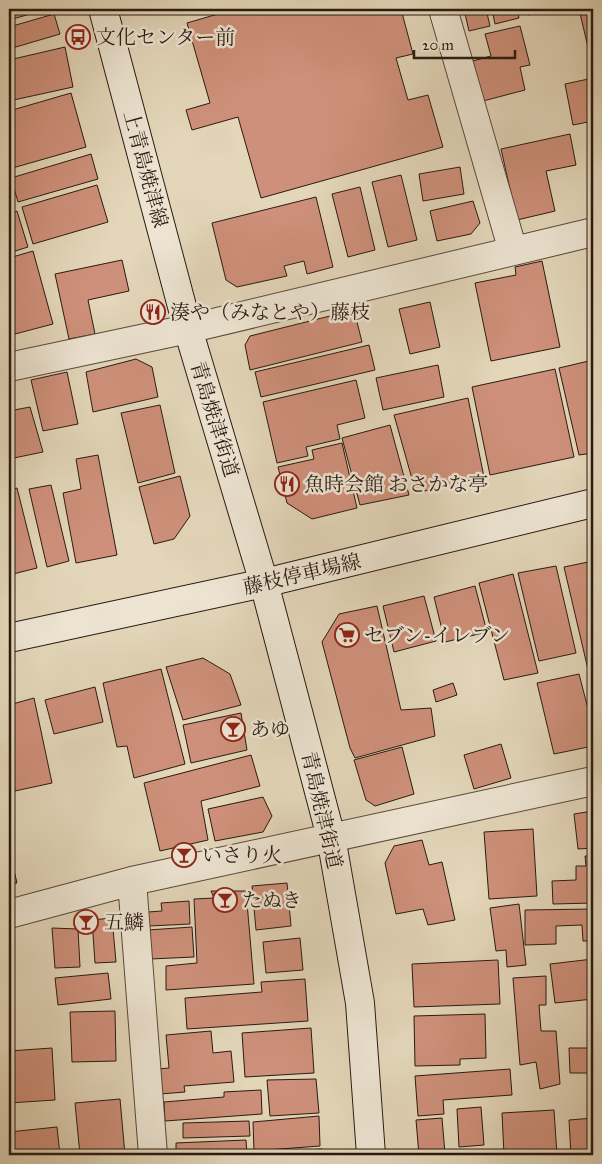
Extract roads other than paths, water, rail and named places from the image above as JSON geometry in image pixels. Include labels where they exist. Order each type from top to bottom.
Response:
[{"type":"main road","name":"上青島焼津線","points":[[103,9],[188,329]]},
{"type":"main road","points":[[443,9],[513,251]]},
{"type":"main road","points":[[9,367],[188,329],[593,232]]},
{"type":"main road","name":"青島焼津街道","points":[[188,329],[264,583],[331,837],[360,1003],[371,1155]]},
{"type":"main road","name":"藤枝停車場線","points":[[9,638],[264,583],[593,503]]},
{"type":"main road","points":[[9,914],[132,880],[593,781]]},
{"type":"main road","points":[[132,880],[153,1155]]},
{"type":"place","name":"文化センター前","points":[[78,37]]},
{"type":"place","name":"湊や（みなとや）藤枝","points":[[153,312]]},
{"type":"place","name":"魚時会館 おさかな亭","points":[[287,484]]},
{"type":"place","name":"セブン-イレブン","points":[[347,635]]},
{"type":"place","name":"あゆ","points":[[233,729]]},
{"type":"place","name":"いさり火","points":[[184,855]]},
{"type":"place","name":"たぬき","points":[[225,900]]},
{"type":"place","name":"五鱗","points":[[86,922]]}]
